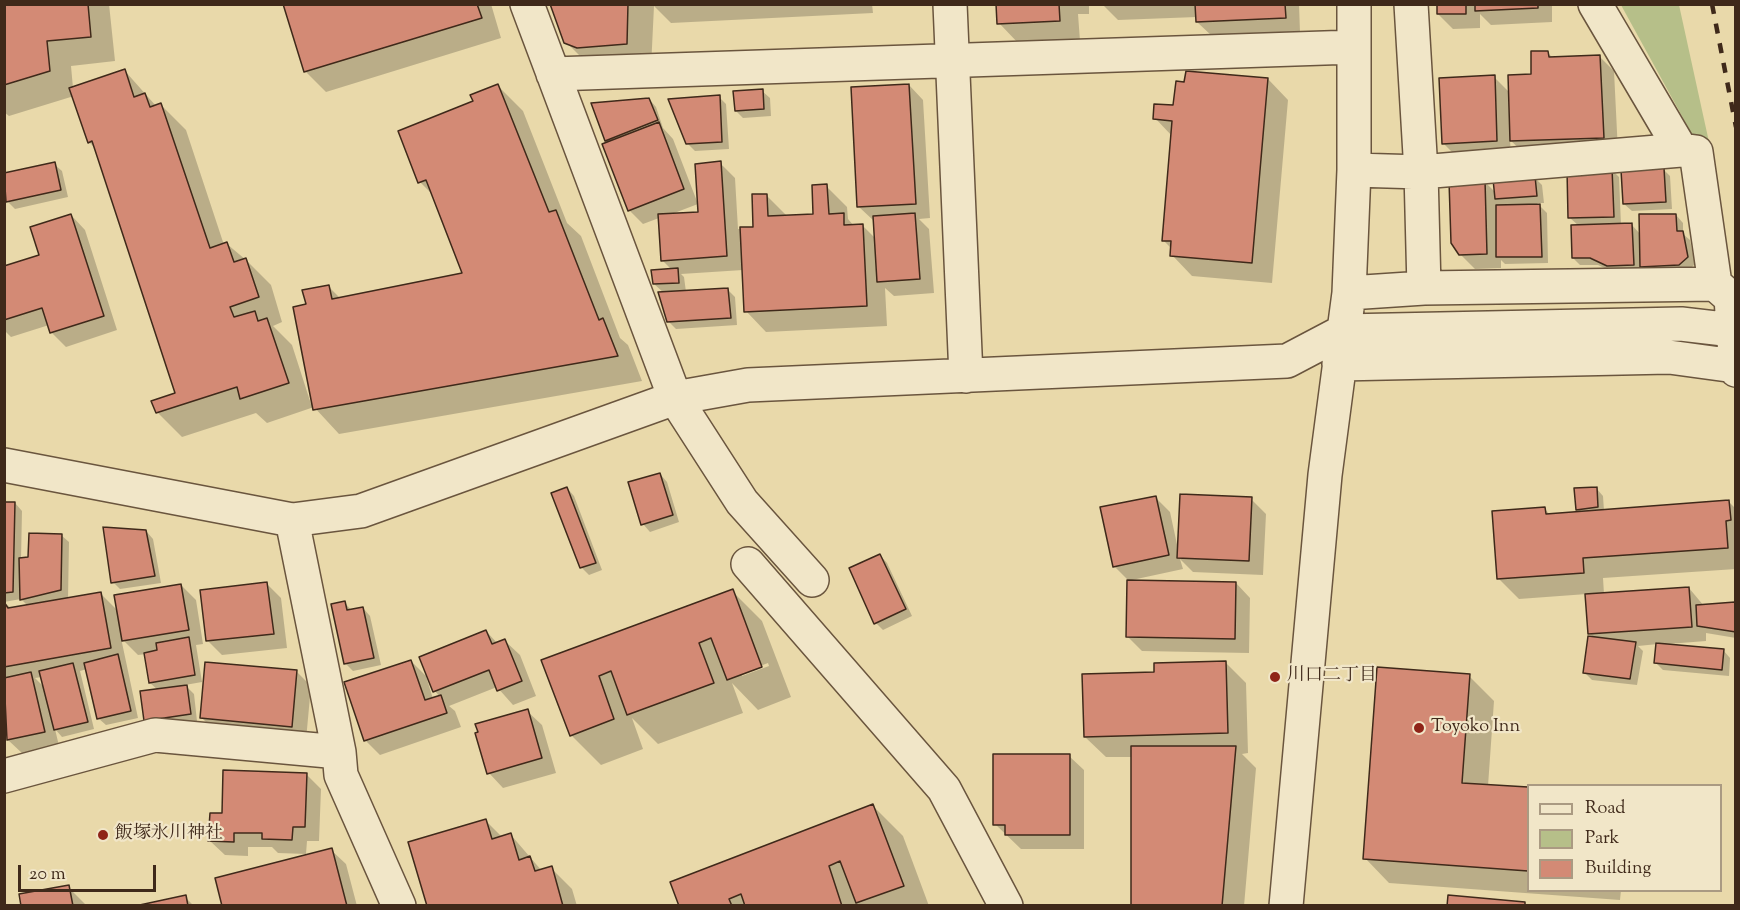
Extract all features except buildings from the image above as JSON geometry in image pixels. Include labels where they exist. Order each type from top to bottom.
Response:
[{"type":"street","points":[[527,4],[675,398],[742,502],[812,580]]},
{"type":"street","points":[[950,4],[966,376]]},
{"type":"street","points":[[1286,906],[1325,475],[1348,293],[1354,170],[1354,4]]},
{"type":"street","points":[[1411,4],[1421,172],[1424,288]]},
{"type":"street","points":[[1595,4],[1681,150]]},
{"type":"street","points":[[553,74],[1354,47]]},
{"type":"street","points":[[1354,170],[1421,172],[1681,150],[1696,152],[1715,284],[1731,298],[1736,370]]},
{"type":"street","points":[[1348,293],[1424,288],[1715,284]]},
{"type":"street","points":[[4,465],[292,520],[361,511],[675,398],[748,385],[1287,360],[1344,331],[1681,324],[1724,329]]},
{"type":"street","points":[[1339,364],[1669,357],[1735,366]]},
{"type":"street","points":[[292,520],[339,752],[341,775],[399,906]]},
{"type":"street","points":[[748,564],[944,789],[1006,906]]},
{"type":"street","points":[[4,776],[155,735],[339,752]]},
{"type":"green space","points":[[1621,5],[1679,5],[1709,142],[1694,138]]},
{"type":"railway","points":[[1712,4],[1736,127]]},
{"type":"place","name":"川口二丁目","points":[[1275,677]]},
{"type":"place","name":"Toyoko Inn","points":[[1419,728]]},
{"type":"place","name":"飯塚氷川神社","points":[[103,835]]}]
